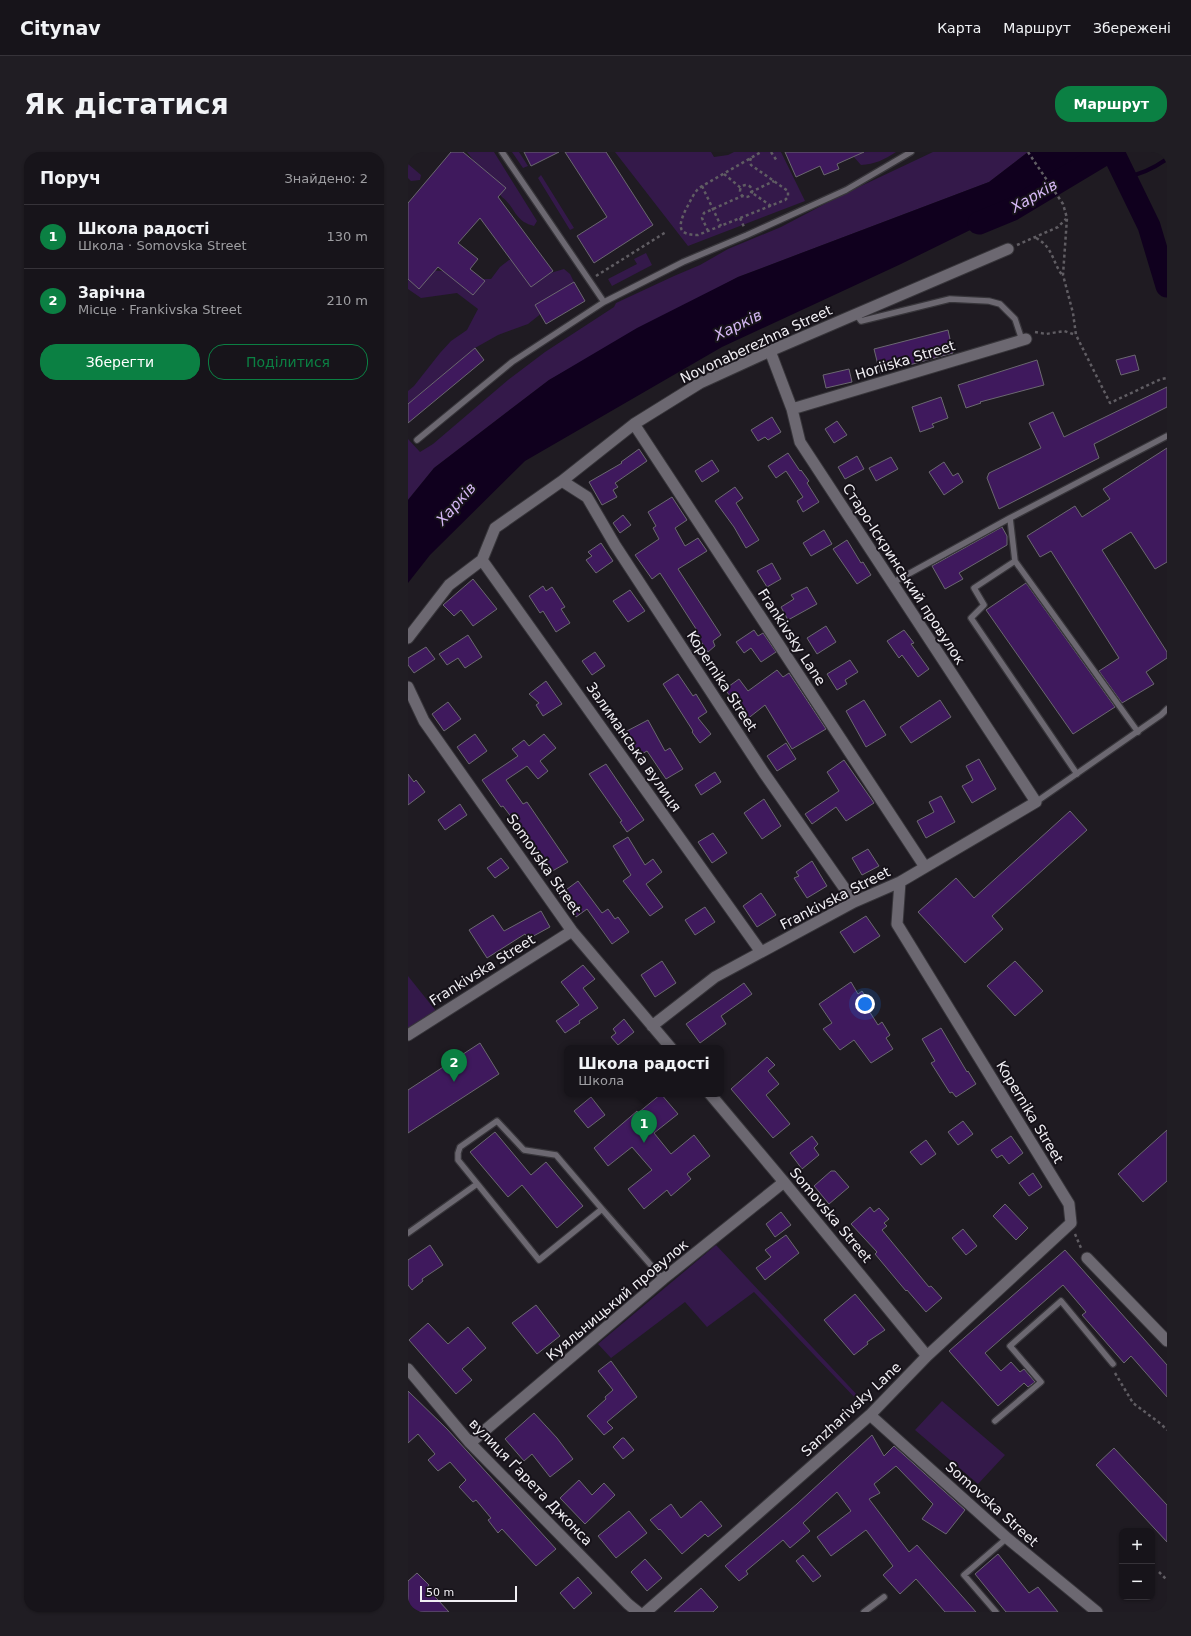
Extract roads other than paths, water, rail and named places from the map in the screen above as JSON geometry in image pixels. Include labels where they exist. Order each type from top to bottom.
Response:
[{"type":"street","name":"Novonaberezhna Street","points":[[482,560],[495,528],[562,481],[634,424],[700,383],[770,351],[1008,249]]},
{"type":"street","name":"Horiiska Street","points":[[792,410],[1027,337]]},
{"type":"street","name":"Старо-Іскринський провулок","points":[[770,351],[792,410],[800,442],[1036,802]]},
{"type":"street","name":"Frankivsky Lane","points":[[634,424],[924,867]]},
{"type":"street","name":"Kopernika Street","points":[[562,481],[587,497],[615,545],[764,773],[854,902]]},
{"type":"street","points":[[408,638],[449,585],[482,560]]},
{"type":"street","name":"Залиманська вулиця","points":[[482,560],[761,952]]},
{"type":"street","name":"Somovska Street","points":[[408,687],[424,721],[572,931],[668,1045]]},
{"type":"street","name":"Frankivska Street","points":[[652,1026],[715,977],[854,902],[900,882],[1036,802]]},
{"type":"street","name":"Kopernika Street","points":[[900,882],[897,924],[1069,1204],[1071,1223]]},
{"type":"street","name":"Frankivska Street","points":[[408,1035],[572,931]]},
{"type":"street","name":"Somovska Street","points":[[713,1097],[928,1356]]},
{"type":"street","name":"Куяльницький провулок","points":[[470,1443],[663,1279],[784,1182]]},
{"type":"street","name":"Sanzharivsky Lane","points":[[646,1612],[870,1415],[928,1356],[1071,1223]]},
{"type":"street","points":[[1087,1258],[1167,1341]]},
{"type":"street","name":"вулиця Ґарета Джонса","points":[[408,1369],[470,1443],[628,1604],[638,1612]]},
{"type":"street","name":"Somovska Street","points":[[870,1415],[1007,1538],[1097,1612]]},
{"type":"lane","points":[[502,152],[604,302]]},
{"type":"lane","points":[[417,440],[512,362],[604,302],[683,262],[846,190],[912,152]]},
{"type":"lane","points":[[856,314],[861,320],[950,299],[989,301],[1000,304],[1015,319],[1027,337]]},
{"type":"lane","points":[[892,583],[1010,518],[1167,436]]},
{"type":"lane","points":[[1010,518],[1015,562],[1138,732]]},
{"type":"lane","points":[[1015,562],[974,588],[984,605],[971,618],[1077,774]]},
{"type":"lane","points":[[1036,802],[1138,732],[1167,709]]},
{"type":"lane","points":[[602,1209],[539,1260],[458,1160],[460,1147],[497,1120],[524,1150],[556,1155],[663,1279]]},
{"type":"lane","points":[[408,1233],[477,1184]]},
{"type":"lane","points":[[995,1421],[1041,1382],[1010,1346],[1061,1301],[1113,1364]]},
{"type":"lane","points":[[996,1612],[964,1575],[1007,1538]]},
{"type":"lane","points":[[864,1612],[884,1597]]},
{"type":"water","points":[[1028,152],[1112,152],[1007,212],[901,264],[722,347],[525,461],[430,555],[408,583],[408,500],[434,468],[549,380],[637,328],[738,277],[989,182]]},
{"type":"waterway","name":"Харків","points":[[979,223],[1013,209],[1108,152]]},
{"type":"waterway","points":[[1113,152],[1149,226],[1167,286]]},
{"type":"waterway","points":[[1125,177],[1147,171],[1167,159]]},
{"type":"place","name":"Зарічна","points":[[454,1082]]},
{"type":"place","name":"Школа радості","points":[[644,1143]]}]
